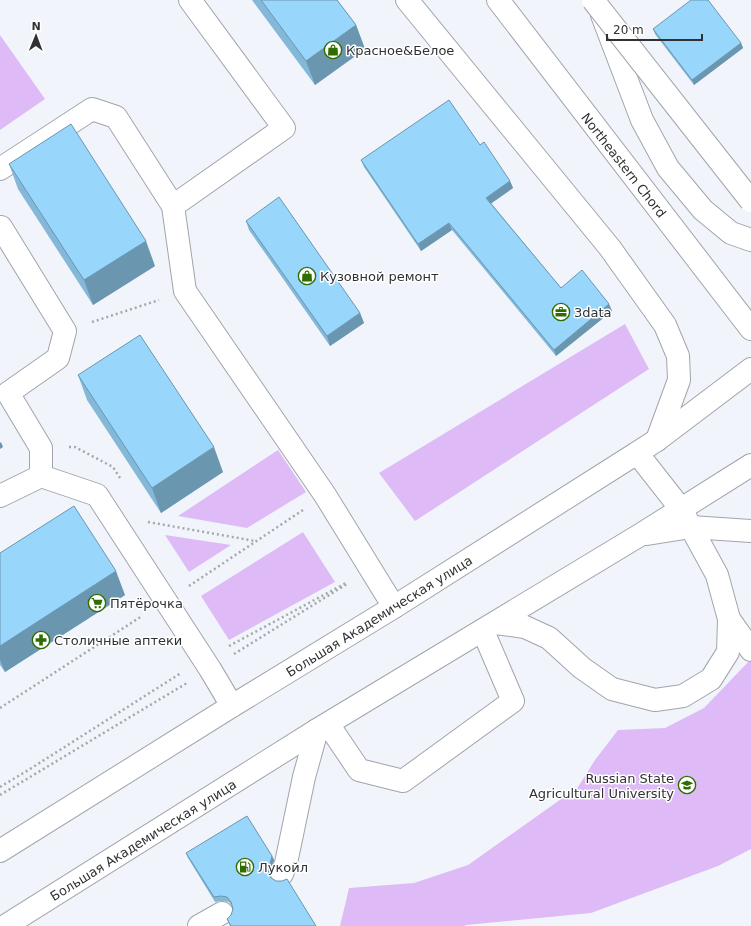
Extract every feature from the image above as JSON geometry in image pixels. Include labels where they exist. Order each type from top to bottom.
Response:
[{"type":"main road","points":[[172,206],[284,128],[190,0]]},
{"type":"main road","points":[[407,0],[610,248],[665,325],[678,356],[679,380],[657,440]]},
{"type":"main road","name":"Northeastern Chord","points":[[498,0],[751,329]]},
{"type":"main road","points":[[595,0],[751,201]]},
{"type":"main road","points":[[595,0],[642,120],[668,168],[703,210],[731,232],[751,240]]},
{"type":"main road","points":[[0,169],[92,109],[116,117],[172,206],[185,292],[325,495],[394,608]]},
{"type":"main road","points":[[0,227],[65,331],[58,358],[8,393],[42,448],[41,476]]},
{"type":"main road","name":"Большая Академическая улица","points":[[0,851],[232,706],[394,608],[637,453],[657,440],[748,370]]},
{"type":"main road","points":[[282,874],[286,863],[304,777],[322,727],[359,770],[402,781],[513,701],[488,627],[525,627],[549,638],[582,668],[612,689],[655,700],[683,696],[711,679],[728,652],[729,619],[717,575],[686,518],[637,453]]},
{"type":"main road","name":"Большая Академическая улица","points":[[6,926],[322,727],[640,535],[686,518],[751,465]]},
{"type":"main road","points":[[0,496],[41,476],[97,495],[210,669],[232,706]]},
{"type":"main road","points":[[686,518],[751,531]]},
{"type":"main road","points":[[729,619],[751,650]]},
{"type":"main road","points":[[199,926],[222,913]]},
{"type":"path","points":[[65,331],[185,292]]},
{"type":"path","points":[[0,708],[166,601],[325,495]]},
{"type":"path","points":[[148,522],[256,541]]},
{"type":"shaded area","points":[[0,35],[45,99],[0,130]]},
{"type":"shaded area","points":[[625,324],[649,369],[415,521],[379,473]]},
{"type":"shaded area","points":[[278,450],[306,492],[247,528],[178,516]]},
{"type":"shaded area","points":[[303,532],[335,582],[229,640],[201,596]]},
{"type":"shaded area","points":[[165,535],[231,545],[189,572]]},
{"type":"shaded area","name":"Russian State Agricultural University","points":[[751,659],[751,849],[718,866],[591,913],[464,926],[340,926],[349,888],[414,883],[468,865],[578,787],[595,760],[618,730],[665,728],[704,708]]},
{"type":"building","points":[[261,0],[337,0],[356,25],[306,61]]},
{"type":"building","points":[[691,0],[708,0],[741,43],[692,80],[653,29]]},
{"type":"building","points":[[449,100],[480,145],[484,142],[510,181],[486,198],[561,288],[582,270],[609,304],[554,350],[449,223],[418,244],[361,160]]},
{"type":"building","points":[[71,124],[146,241],[84,280],[9,164]]},
{"type":"building","name":"Кузовной ремонт","points":[[279,197],[360,313],[327,336],[246,221]]},
{"type":"building","points":[[140,335],[214,447],[152,488],[78,375]]},
{"type":"building","points":[[74,506],[116,571],[0,646],[0,553]]},
{"type":"building","points":[[247,816],[272,856],[268,871],[270,877],[276,881],[287,879],[316,926],[231,926],[227,919],[231,915],[233,909],[231,902],[227,897],[214,897],[186,853]]},
{"type":"place","name":"Красное&Белое","points":[[333,50]]},
{"type":"place","name":"Кузовной ремонт","points":[[307,276]]},
{"type":"place","name":"3data","points":[[561,312]]},
{"type":"place","name":"Пятёрочка","points":[[97,603]]},
{"type":"place","name":"Столичные аптеки","points":[[41,640]]},
{"type":"place","name":"Russian State Agricultural University","points":[[687,785]]},
{"type":"place","name":"Лукойл","points":[[245,867]]}]
